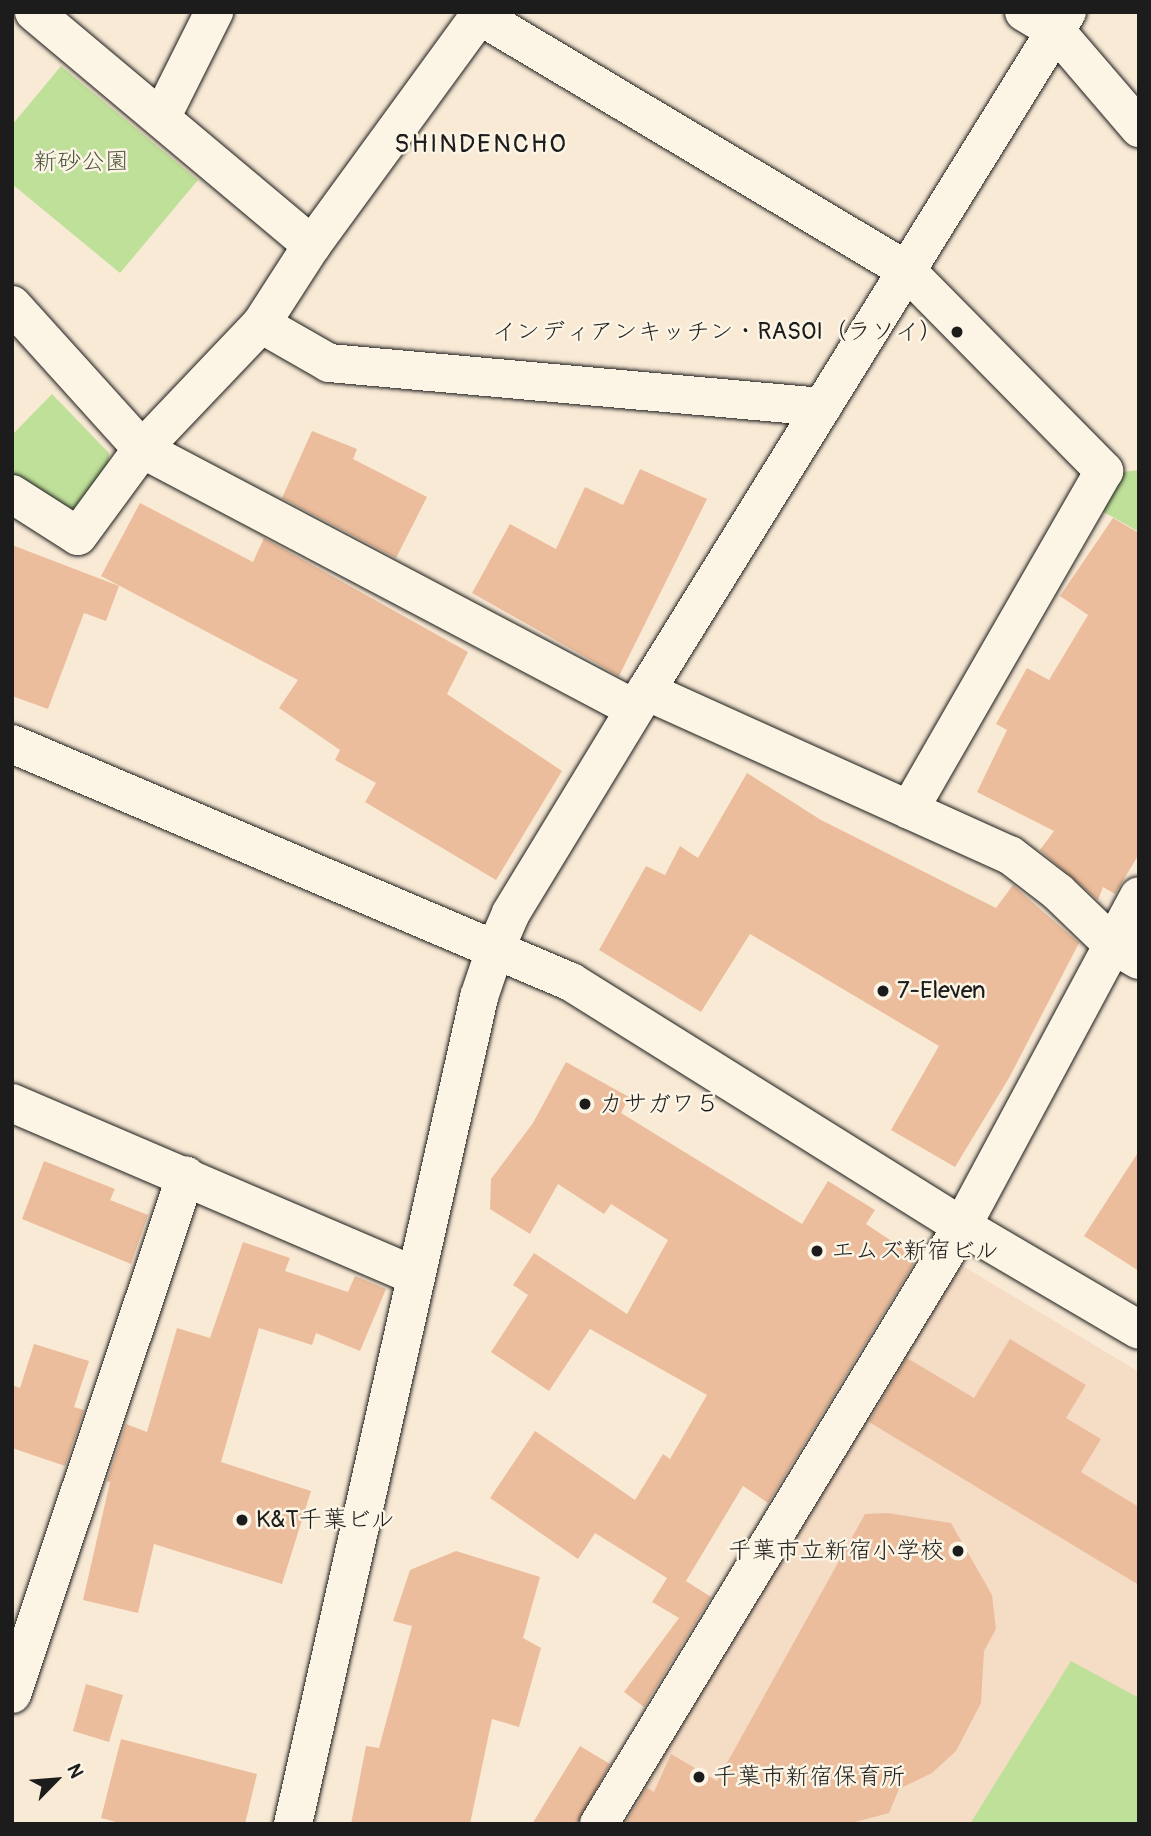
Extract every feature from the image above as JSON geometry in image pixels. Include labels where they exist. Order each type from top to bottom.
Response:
[{"type":"street","points":[[34,12],[312,245]]},
{"type":"street","points":[[161,118],[214,12]]},
{"type":"street","points":[[12,494],[78,536],[142,449],[261,324],[312,245],[481,14],[907,271],[1104,471],[909,810]]},
{"type":"street","points":[[293,1824],[479,997],[511,913],[907,271],[1049,18],[1139,128]]},
{"type":"street","points":[[12,305],[142,449],[640,700],[909,810],[1010,855],[1126,953]]},
{"type":"street","points":[[261,324],[329,363],[822,407]]},
{"type":"street","points":[[12,744],[571,982],[962,1226],[1139,1330]]},
{"type":"street","points":[[600,1824],[1126,953],[1139,896]]},
{"type":"street","points":[[12,1103],[186,1175],[416,1276]]},
{"type":"street","points":[[12,1694],[186,1175]]},
{"type":"shaded area","name":"千葉市立新宿小学校","points":[[951,1259],[1139,1372],[1139,1824],[615,1824]]},
{"type":"green space","name":"新砂公園","points":[[61,66],[198,180],[120,273],[12,184],[12,125]]},
{"type":"green space","points":[[52,394],[109,453],[108,482],[84,508],[57,509],[12,473],[12,435]]},
{"type":"green space","points":[[1139,470],[1139,532],[1095,507],[1114,473]]},
{"type":"green space","points":[[1071,1661],[1139,1698],[1139,1824],[970,1824]]},
{"type":"building","points":[[312,431],[357,449],[353,459],[427,497],[396,558],[282,498]]},
{"type":"building","points":[[640,469],[707,499],[619,676],[472,593],[510,524],[556,549],[585,487],[623,505]]},
{"type":"building","points":[[140,503],[253,562],[264,538],[468,652],[447,694],[562,771],[496,880],[365,802],[376,783],[335,760],[340,750],[279,708],[298,680],[101,576]]},
{"type":"building","points":[[1113,518],[1139,533],[1139,854],[1115,894],[1103,887],[1098,900],[1040,850],[1054,831],[977,792],[1007,730],[996,724],[1027,668],[1049,680],[1088,615],[1060,596]]},
{"type":"building","points":[[12,545],[119,586],[106,621],[84,613],[48,709],[12,696]]},
{"type":"building","points":[[747,773],[821,820],[996,908],[1013,885],[1079,943],[1009,1078],[955,1167],[891,1130],[939,1046],[750,934],[701,1012],[599,950],[646,866],[665,875],[680,846],[698,858]]},
{"type":"building","points":[[566,1062],[629,1097],[621,1113],[802,1224],[828,1181],[875,1210],[866,1224],[917,1258],[768,1503],[743,1486],[686,1581],[711,1597],[644,1707],[624,1692],[679,1618],[652,1602],[667,1578],[595,1533],[578,1559],[490,1498],[535,1431],[635,1500],[663,1454],[670,1459],[707,1395],[590,1329],[549,1391],[491,1352],[528,1295],[513,1285],[534,1253],[627,1314],[668,1240],[611,1204],[604,1214],[558,1184],[530,1234],[490,1209],[491,1179],[533,1123]]},
{"type":"building","points":[[1139,1151],[1139,1271],[1084,1236]]},
{"type":"building","points":[[44,1161],[115,1189],[110,1200],[148,1215],[131,1264],[22,1219]]},
{"type":"building","points":[[243,1242],[290,1258],[285,1271],[348,1292],[355,1276],[386,1289],[360,1351],[316,1333],[312,1345],[259,1328],[221,1462],[311,1491],[282,1584],[154,1544],[138,1613],[83,1600],[110,1482],[107,1481],[126,1424],[147,1432],[177,1328],[210,1338]]},
{"type":"building","points":[[1010,1339],[1086,1385],[1066,1418],[1101,1439],[1081,1472],[1139,1507],[1139,1585],[869,1422],[907,1358],[974,1398]]},
{"type":"building","points":[[34,1344],[89,1361],[74,1407],[84,1410],[65,1466],[12,1448],[12,1385],[20,1388]]},
{"type":"building","points":[[887,1513],[951,1523],[992,1595],[996,1629],[984,1651],[981,1703],[956,1751],[932,1773],[899,1789],[889,1813],[848,1824],[625,1824],[647,1788],[654,1792],[671,1754],[717,1781],[865,1514]]},
{"type":"building","points":[[456,1551],[540,1577],[523,1638],[541,1648],[519,1727],[492,1719],[470,1824],[351,1824],[366,1746],[379,1748],[412,1626],[393,1621],[410,1570]]},
{"type":"building","points":[[86,1684],[123,1695],[109,1742],[73,1731]]},
{"type":"building","points":[[121,1739],[257,1774],[245,1824],[124,1824],[101,1818]]},
{"type":"building","points":[[580,1746],[610,1764],[577,1824],[532,1824]]},
{"type":"place","name":"インディアンキッチン・RASOI（ラソイ）","points":[[957,332]]},
{"type":"place","name":"7-Eleven","points":[[883,991]]},
{"type":"place","name":"カサガワ５","points":[[585,1104]]},
{"type":"place","name":"エムズ新宿ビル","points":[[817,1251]]},
{"type":"place","name":"K&T千葉ビル","points":[[242,1520]]},
{"type":"place","name":"千葉市立新宿小学校","points":[[958,1551]]},
{"type":"place","name":"千葉市新宿保育所","points":[[699,1777]]},
{"type":"district","name":"SHINDENCHO","points":[[481,145]]}]
